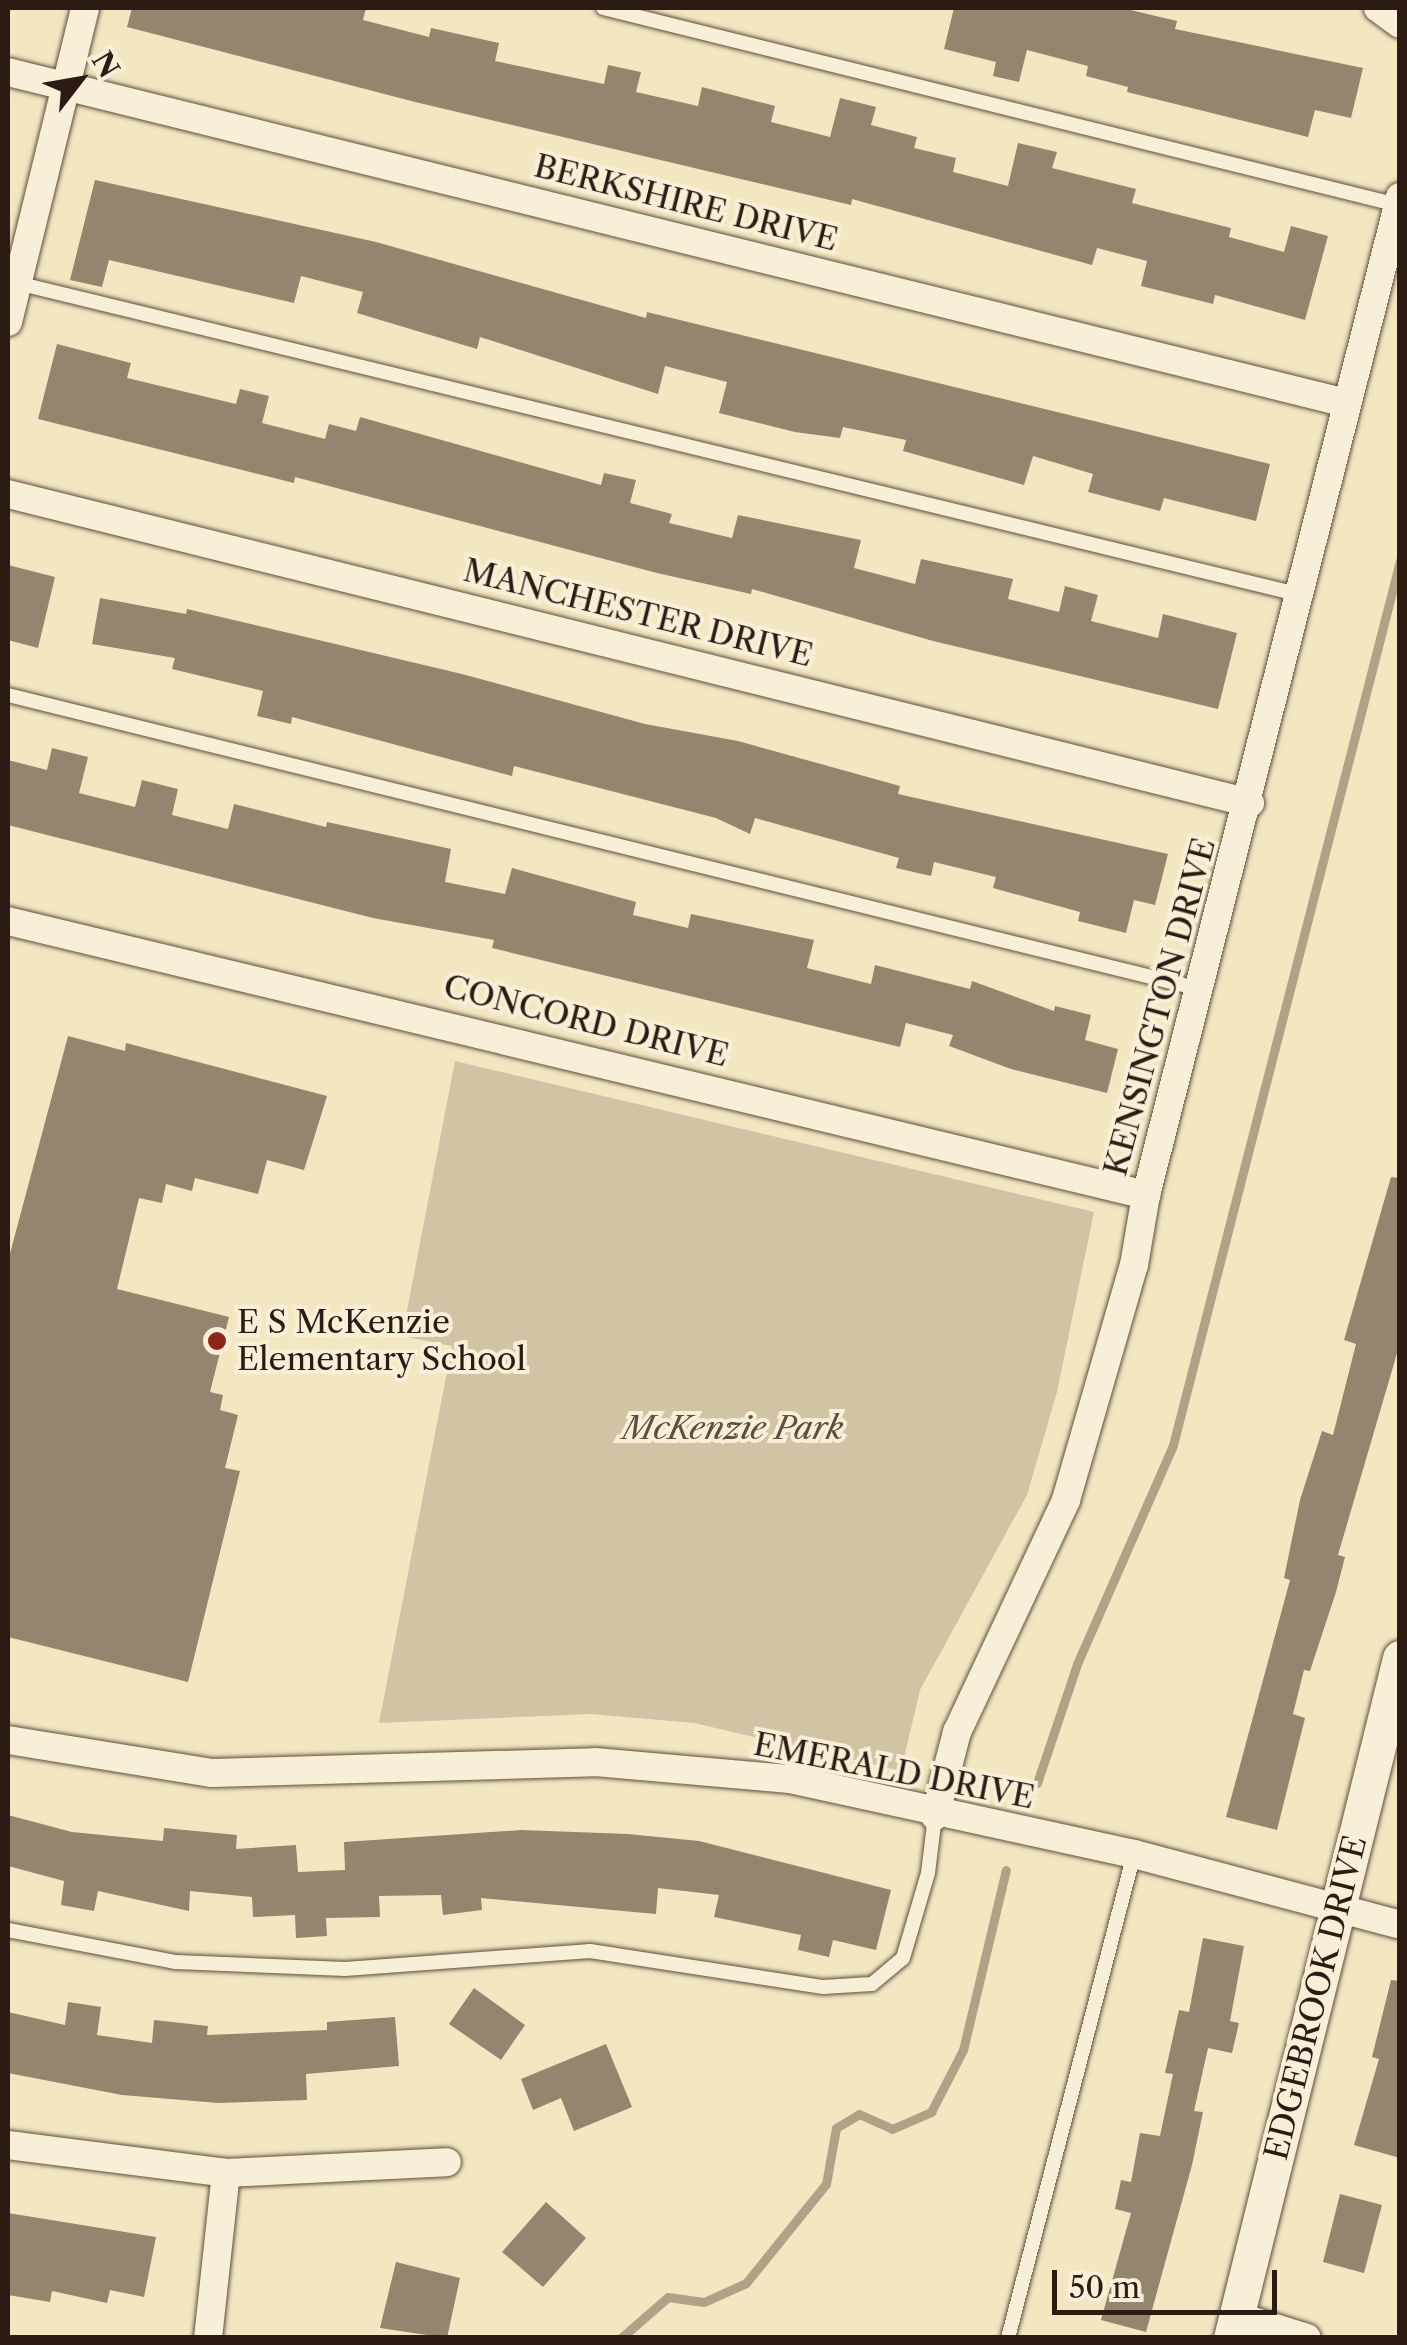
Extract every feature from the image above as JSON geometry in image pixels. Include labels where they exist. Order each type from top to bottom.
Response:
[{"type":"street","points":[[8,322],[12,282],[85,8]]},
{"type":"street","points":[[1378,8],[1400,24]]},
{"type":"street","name":"BERKSHIRE DRIVE","points":[[8,72],[1347,403]]},
{"type":"street","name":"KENSINGTON DRIVE","points":[[935,1816],[957,1732],[1066,1500],[1134,1265],[1146,1195],[1250,802],[1398,201]]},
{"type":"street","name":"MANCHESTER DRIVE","points":[[8,494],[1250,802]]},
{"type":"street","name":"CONCORD DRIVE","points":[[8,921],[1146,1195]]},
{"type":"street","name":"EDGEBROOK DRIVE","points":[[1234,2327],[1400,1658]]},
{"type":"street","name":"EMERALD DRIVE","points":[[8,1740],[212,1773],[595,1762],[790,1780],[935,1816],[1134,1854],[1400,1925]]},
{"type":"street","points":[[8,2145],[226,2174],[447,2162]]},
{"type":"street","points":[[208,2338],[226,2174]]},
{"type":"street","points":[[1234,2327],[1307,2338]]},
{"type":"lane","points":[[604,8],[1398,201]]},
{"type":"lane","points":[[12,282],[1301,596]]},
{"type":"lane","points":[[8,695],[1201,989]]},
{"type":"lane","points":[[8,1930],[176,1962],[345,1969],[590,1951],[823,1987],[872,1984],[904,1958],[928,1873],[935,1816]]},
{"type":"lane","points":[[1008,2338],[1134,1854]]},
{"type":"green space","name":"McKenzie Park","points":[[455,1061],[1094,1212],[1057,1392],[1027,1495],[920,1690],[901,1771],[694,1723],[591,1714],[379,1723],[452,1346],[402,1336]]},
{"type":"building","points":[[132,8],[366,8],[363,20],[429,37],[431,28],[499,43],[495,61],[604,84],[608,65],[641,72],[636,92],[698,106],[702,87],[775,106],[771,122],[830,137],[840,98],[876,107],[871,125],[917,137],[914,148],[956,158],[953,172],[1008,186],[1018,143],[1057,152],[1052,168],[1136,189],[1132,203],[1231,228],[1229,237],[1284,252],[1291,226],[1328,236],[1305,320],[1215,295],[1213,304],[1141,286],[1147,261],[1097,248],[1092,265],[852,199],[851,205],[415,102],[127,27]]},
{"type":"building","points":[[954,8],[1122,8],[1177,21],[1175,29],[1363,68],[1351,118],[1315,110],[1308,137],[1127,92],[1128,87],[1086,76],[1088,66],[1027,50],[1019,82],[993,76],[996,62],[944,49]]},
{"type":"building","points":[[95,180],[376,242],[646,318],[647,312],[1270,464],[1256,521],[1164,498],[1160,511],[1088,492],[1093,474],[1033,456],[1024,485],[903,451],[906,440],[843,427],[840,438],[795,432],[719,413],[727,382],[665,366],[658,394],[480,337],[477,349],[357,313],[363,292],[301,276],[294,303],[109,260],[102,287],[70,280]]},
{"type":"building","points":[[57,344],[131,363],[127,378],[236,404],[240,389],[269,396],[262,423],[325,439],[329,424],[356,431],[360,417],[601,485],[604,473],[636,480],[630,503],[672,514],[669,523],[732,538],[738,515],[861,540],[854,568],[915,584],[921,559],[1013,579],[1008,599],[1059,612],[1065,586],[1098,595],[1091,621],[1158,638],[1163,614],[1237,633],[1218,709],[933,641],[752,589],[751,594],[657,573],[295,477],[294,483],[38,419]]},
{"type":"building","points":[[8,565],[55,577],[38,648],[8,640]]},
{"type":"building","points":[[100,598],[186,614],[187,609],[462,674],[645,724],[738,741],[900,786],[898,794],[1168,854],[1155,905],[1134,900],[1126,933],[1078,921],[1080,912],[993,888],[996,877],[934,862],[931,876],[896,868],[899,858],[755,818],[750,834],[716,818],[514,766],[512,776],[292,717],[291,724],[257,716],[263,691],[172,669],[175,658],[92,644]]},
{"type":"building","points":[[52,748],[88,757],[79,793],[135,807],[142,780],[178,789],[172,815],[228,829],[234,804],[326,827],[327,822],[451,849],[445,882],[505,894],[512,868],[636,902],[633,915],[688,928],[691,914],[814,940],[807,968],[871,984],[875,965],[970,989],[972,981],[1054,1011],[1055,1006],[1091,1015],[1085,1040],[1118,1049],[1107,1093],[1011,1069],[949,1046],[953,1035],[906,1023],[900,1047],[492,948],[494,940],[373,918],[8,825],[8,760],[47,770]]},
{"type":"building","points":[[68,1036],[125,1051],[126,1043],[327,1096],[304,1170],[267,1160],[258,1194],[195,1178],[192,1191],[166,1184],[162,1203],[139,1198],[117,1289],[229,1317],[210,1392],[223,1395],[220,1410],[238,1415],[225,1468],[240,1471],[188,1682],[8,1637],[8,1261]]},
{"type":"building","points":[[1391,1177],[1400,1178],[1400,1343],[1338,1555],[1345,1557],[1336,1592],[1310,1671],[1304,1670],[1293,1714],[1305,1718],[1277,1830],[1226,1817],[1290,1580],[1284,1578],[1300,1500],[1322,1431],[1333,1435],[1356,1344],[1344,1340]]},
{"type":"building","points":[[8,1815],[72,1832],[163,1841],[164,1828],[237,1835],[236,1849],[296,1845],[298,1872],[345,1870],[344,1842],[521,1830],[628,1834],[699,1841],[891,1890],[876,1950],[833,1940],[829,1957],[798,1950],[801,1935],[714,1917],[719,1895],[658,1888],[656,1914],[481,1898],[482,1910],[443,1915],[441,1895],[379,1896],[380,1917],[326,1918],[327,1936],[296,1938],[295,1915],[253,1917],[252,1897],[190,1891],[189,1911],[98,1891],[94,1911],[61,1905],[64,1881],[8,1866]]},
{"type":"building","points":[[1203,1938],[1244,1946],[1230,2021],[1239,2023],[1232,2053],[1208,2048],[1194,2111],[1203,2112],[1192,2165],[1146,2332],[1101,2320],[1131,2213],[1115,2209],[1121,2180],[1131,2182],[1140,2133],[1160,2136],[1173,2074],[1165,2073],[1179,2010],[1189,2012]]},
{"type":"building","points":[[1391,1980],[1400,1981],[1400,2158],[1354,2145],[1379,2059],[1372,2057]]},
{"type":"building","points":[[474,1988],[525,2025],[501,2060],[449,2024]]},
{"type":"building","points":[[68,2002],[101,2007],[97,2035],[152,2043],[154,2020],[208,2026],[207,2035],[327,2030],[327,2022],[395,2017],[399,2066],[306,2074],[307,2100],[218,2103],[122,2095],[8,2073],[8,2012],[65,2025]]},
{"type":"building","points":[[606,2044],[632,2107],[574,2131],[561,2098],[533,2110],[521,2079]]},
{"type":"building","points":[[1340,2194],[1382,2205],[1364,2273],[1323,2262]]},
{"type":"building","points":[[546,2202],[586,2238],[543,2287],[502,2252]]},
{"type":"building","points":[[8,2213],[156,2237],[144,2297],[110,2290],[107,2303],[52,2291],[50,2302],[8,2295]]},
{"type":"building","points":[[396,2262],[460,2278],[447,2338],[380,2328]]},
{"type":"waterway","points":[[1037,1783],[1077,1664],[1173,1445],[1400,561]]},
{"type":"waterway","points":[[621,2338],[668,2297],[704,2302],[746,2283],[826,2184],[836,2128],[859,2114],[892,2129],[931,2112],[963,2050],[1006,1870]]},
{"type":"place","name":"E S McKenzie Elementary School","points":[[217,1341]]}]
